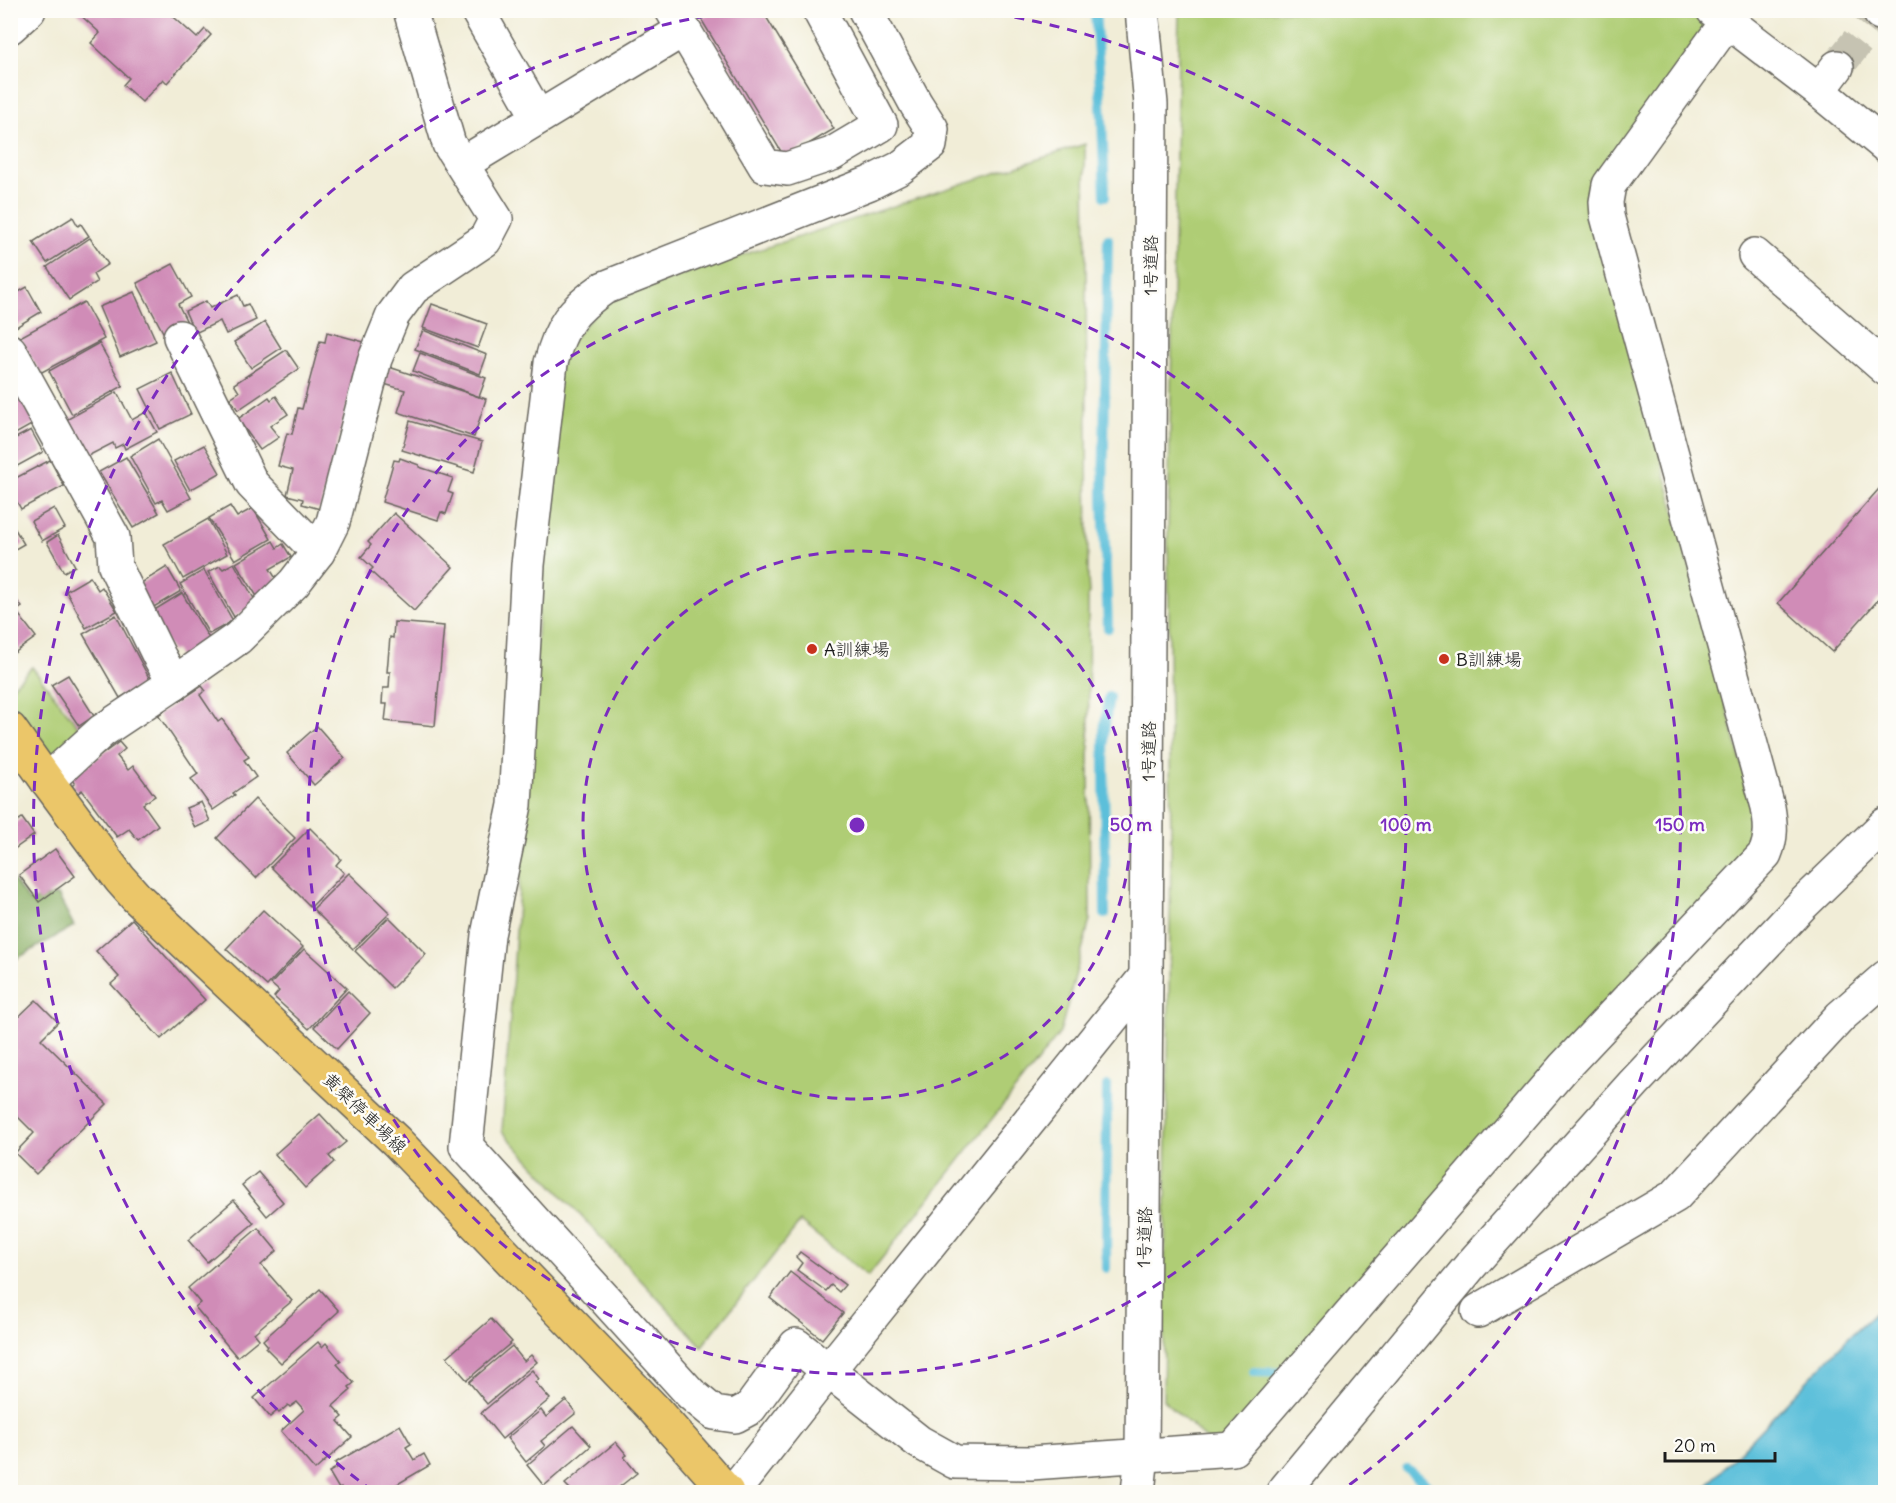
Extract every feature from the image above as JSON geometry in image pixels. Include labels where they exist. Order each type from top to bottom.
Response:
[{"type":"main road","name":"黄檗停車場線","points":[[10,729],[120,879],[136,897],[396,1141],[652,1407],[727,1492]]},
{"type":"street","points":[[10,27],[29,10]]},
{"type":"street","points":[[47,781],[102,731],[174,684],[238,638],[294,583],[318,552],[333,522],[375,359],[393,315],[413,288],[485,240],[496,219],[449,144],[410,10]]},
{"type":"street","points":[[477,10],[538,117]]},
{"type":"street","points":[[462,164],[538,117],[677,20],[765,166],[787,169],[832,154],[881,125],[819,10]]},
{"type":"street","points":[[865,10],[932,129],[930,145],[900,168],[870,183],[604,288],[583,303],[557,337],[551,363],[528,565],[515,805],[488,935],[466,1146],[691,1394],[714,1413],[735,1416],[750,1408],[796,1345],[919,1442],[955,1462],[1031,1463],[1233,1449],[1564,1067],[1765,854],[1772,830],[1768,807],[1607,216],[1606,202],[1609,185],[1720,16],[1828,79],[1886,146]]},
{"type":"street","name":"1号道路","points":[[1138,1492],[1142,1455],[1151,104],[1142,10]]},
{"type":"street","points":[[1755,255],[1886,369]]},
{"type":"street","points":[[180,337],[252,484],[318,552]]},
{"type":"street","points":[[10,351],[112,537],[115,566],[174,684]]},
{"type":"street","points":[[1283,1492],[1471,1265],[1634,1083],[1803,904],[1886,824]]},
{"type":"street","points":[[732,1492],[1146,976]]},
{"type":"street","points":[[1478,1311],[1675,1196],[1841,1016],[1886,977]]},
{"type":"green space","name":"B訓練場","points":[[1179,11],[1695,11],[1713,25],[1592,196],[1762,842],[1227,1443],[1213,1445],[1163,1400],[1171,851],[1168,527]]},
{"type":"green space","name":"A訓練場","points":[[1085,144],[1090,920],[1060,1033],[868,1276],[800,1222],[702,1346],[502,1131],[555,377],[565,348],[607,299]]},
{"type":"green space","points":[[32,667],[88,739],[48,775],[11,719],[10,689]]},
{"type":"green space","points":[[10,876],[29,901],[58,895],[74,926],[11,962]]},
{"type":"water","points":[[1885,1304],[1885,1492],[1701,1492],[1852,1334]]},
{"type":"building","points":[[75,10],[166,10],[197,38],[205,29],[211,35],[167,83],[163,79],[142,102],[123,85],[129,78],[91,43],[100,33]]},
{"type":"building","points":[[714,10],[762,10],[834,129],[785,158],[701,19]]},
{"type":"building","points":[[73,217],[78,226],[81,224],[89,236],[47,263],[33,242]]},
{"type":"building","points":[[90,238],[108,264],[93,274],[97,282],[69,300],[47,267]]},
{"type":"building","points":[[173,264],[191,297],[178,304],[187,322],[164,334],[137,283]]},
{"type":"building","points":[[27,287],[41,312],[16,327],[10,317],[10,297]]},
{"type":"building","points":[[134,292],[156,341],[120,357],[99,307]]},
{"type":"building","points":[[238,295],[243,306],[248,304],[256,320],[226,334],[220,321],[195,333],[185,311],[206,301],[210,308]]},
{"type":"building","points":[[84,302],[104,339],[40,373],[20,337]]},
{"type":"building","points":[[432,304],[487,324],[478,348],[423,328]]},
{"type":"building","points":[[265,322],[281,348],[251,368],[234,342]]},
{"type":"building","points":[[423,330],[487,355],[480,374],[415,349]]},
{"type":"building","points":[[327,332],[364,342],[320,509],[302,504],[303,499],[287,495],[293,470],[278,466],[287,433],[292,434],[298,408],[302,409],[320,341],[325,342]]},
{"type":"building","points":[[99,343],[123,386],[72,414],[49,371]]},
{"type":"building","points":[[286,350],[299,369],[238,410],[230,398],[239,392],[234,384]]},
{"type":"building","points":[[420,353],[486,378],[479,397],[413,371]]},
{"type":"building","points":[[389,367],[486,399],[474,437],[398,412],[405,390],[384,384]]},
{"type":"building","points":[[172,373],[191,414],[160,429],[140,389]]},
{"type":"building","points":[[16,388],[35,423],[10,437],[10,391]]},
{"type":"building","points":[[117,392],[132,420],[146,412],[157,432],[125,449],[123,444],[115,448],[113,443],[86,457],[66,420]]},
{"type":"building","points":[[276,396],[288,414],[270,426],[279,437],[260,450],[238,419],[269,397],[271,400]]},
{"type":"building","points":[[410,421],[482,442],[474,472],[402,450]]},
{"type":"building","points":[[31,430],[43,452],[10,470],[10,441]]},
{"type":"building","points":[[158,439],[191,498],[168,510],[162,500],[156,503],[130,456]]},
{"type":"building","points":[[204,445],[220,473],[190,490],[174,461]]},
{"type":"building","points":[[126,457],[159,513],[133,528],[99,472]]},
{"type":"building","points":[[400,458],[453,478],[448,492],[453,494],[446,514],[441,512],[438,520],[382,502],[394,460],[399,461]]},
{"type":"building","points":[[50,460],[64,486],[21,509],[10,489],[10,481]]},
{"type":"building","points":[[1886,481],[1886,591],[1832,652],[1778,603]]},
{"type":"building","points":[[230,506],[237,517],[253,508],[271,539],[235,560],[209,518]]},
{"type":"building","points":[[54,508],[65,528],[42,541],[31,521]]},
{"type":"building","points":[[394,513],[453,567],[414,611],[370,571],[373,568],[361,557],[371,545],[368,542]]},
{"type":"building","points":[[208,519],[227,554],[183,579],[164,544]]},
{"type":"building","points":[[10,521],[24,544],[10,552]]},
{"type":"building","points":[[58,535],[75,566],[64,572],[47,542]]},
{"type":"building","points":[[273,541],[277,548],[283,544],[291,557],[270,569],[280,585],[258,598],[236,563]]},
{"type":"building","points":[[234,563],[257,604],[234,617],[208,572],[220,566],[223,569]]},
{"type":"building","points":[[167,567],[181,591],[147,611],[133,588]]},
{"type":"building","points":[[204,570],[233,621],[209,634],[180,584]]},
{"type":"building","points":[[90,577],[98,590],[102,587],[117,611],[86,628],[66,591]]},
{"type":"building","points":[[10,592],[22,607],[16,611],[36,637],[10,656]]},
{"type":"building","points":[[182,593],[210,640],[182,662],[175,650],[172,652],[148,614]]},
{"type":"building","points":[[116,615],[150,680],[120,698],[83,634]]},
{"type":"building","points":[[394,622],[444,626],[435,726],[385,721],[387,704],[382,704],[383,688],[389,688],[390,672],[387,672],[390,637],[393,638]]},
{"type":"building","points":[[68,675],[94,716],[79,726],[51,685]]},
{"type":"building","points":[[202,686],[205,690],[200,695],[218,722],[222,719],[249,757],[244,760],[256,777],[213,810],[191,779],[198,774],[158,715]]},
{"type":"building","points":[[317,726],[345,758],[314,785],[287,753]]},
{"type":"building","points":[[119,742],[125,749],[117,756],[128,770],[133,766],[155,796],[143,804],[158,825],[138,840],[129,829],[117,837],[82,790],[78,793],[72,786],[75,783],[71,777]]},
{"type":"building","points":[[255,799],[295,838],[256,878],[217,838]]},
{"type":"building","points":[[201,802],[210,821],[195,828],[186,808]]},
{"type":"building","points":[[22,818],[34,835],[10,852],[10,826]]},
{"type":"building","points":[[310,828],[341,859],[336,865],[344,873],[311,907],[271,867]]},
{"type":"building","points":[[55,849],[75,876],[39,902],[19,875]]},
{"type":"building","points":[[349,873],[390,913],[353,949],[313,909]]},
{"type":"building","points":[[263,910],[303,947],[267,986],[226,949]]},
{"type":"building","points":[[389,917],[426,954],[392,988],[355,951]]},
{"type":"building","points":[[132,919],[205,1000],[161,1039],[111,984],[119,977],[96,951]]},
{"type":"building","points":[[304,949],[347,988],[309,1029],[274,997],[279,991],[271,984]]},
{"type":"building","points":[[348,991],[370,1013],[337,1049],[314,1027]]},
{"type":"building","points":[[36,1000],[58,1022],[41,1039],[107,1104],[36,1174],[15,1153],[34,1133],[15,1114],[10,1119],[10,1045],[13,1042],[10,1040],[10,1025]]},
{"type":"building","points":[[320,1114],[346,1142],[329,1156],[334,1162],[305,1188],[275,1154]]},
{"type":"building","points":[[258,1172],[283,1202],[267,1216],[242,1185]]},
{"type":"building","points":[[234,1200],[254,1223],[207,1262],[188,1240]]},
{"type":"building","points":[[258,1228],[277,1251],[261,1265],[292,1301],[254,1333],[259,1339],[237,1357],[195,1307],[200,1303],[188,1288]]},
{"type":"building","points":[[800,1252],[845,1285],[839,1292],[831,1285],[826,1291],[797,1270],[802,1263],[796,1257]]},
{"type":"building","points":[[790,1272],[843,1313],[822,1339],[770,1298]]},
{"type":"building","points":[[320,1289],[339,1311],[281,1363],[266,1348],[268,1346],[263,1340]]},
{"type":"building","points":[[491,1319],[512,1342],[467,1380],[447,1357]]},
{"type":"building","points":[[318,1342],[322,1347],[326,1343],[341,1361],[337,1364],[354,1383],[349,1387],[351,1390],[333,1406],[343,1417],[338,1421],[352,1437],[315,1470],[281,1431],[304,1410],[297,1402],[290,1407],[288,1405],[279,1413],[277,1411],[270,1417],[254,1398]]},
{"type":"building","points":[[512,1346],[524,1361],[531,1355],[537,1362],[487,1404],[469,1382]]},
{"type":"building","points":[[532,1370],[539,1379],[535,1382],[550,1399],[502,1439],[481,1413]]},
{"type":"building","points":[[566,1400],[576,1413],[541,1441],[545,1446],[526,1462],[507,1438],[541,1410],[546,1417]]},
{"type":"building","points":[[400,1425],[411,1444],[406,1447],[414,1460],[424,1454],[430,1465],[384,1492],[344,1492],[341,1488],[339,1489],[329,1472],[338,1467],[335,1463]]},
{"type":"building","points":[[573,1426],[591,1446],[544,1486],[527,1465]]},
{"type":"building","points":[[616,1442],[627,1455],[624,1457],[637,1473],[613,1492],[573,1492],[565,1484]]},
{"type":"waterway","points":[[1095,10],[1105,196]]},
{"type":"waterway","points":[[1108,239],[1103,495],[1108,628]]},
{"type":"waterway","points":[[1105,914],[1104,731],[1109,697]]},
{"type":"waterway","points":[[1106,1268],[1107,1086]]},
{"type":"waterway","points":[[1254,1372],[1289,1373]]},
{"type":"waterway","points":[[1407,1469],[1435,1492]]},
{"type":"tunnel","points":[[1837,67],[1880,13]]},
{"type":"place","name":"A訓練場","points":[[812,649]]},
{"type":"place","name":"B訓練場","points":[[1444,659]]}]
